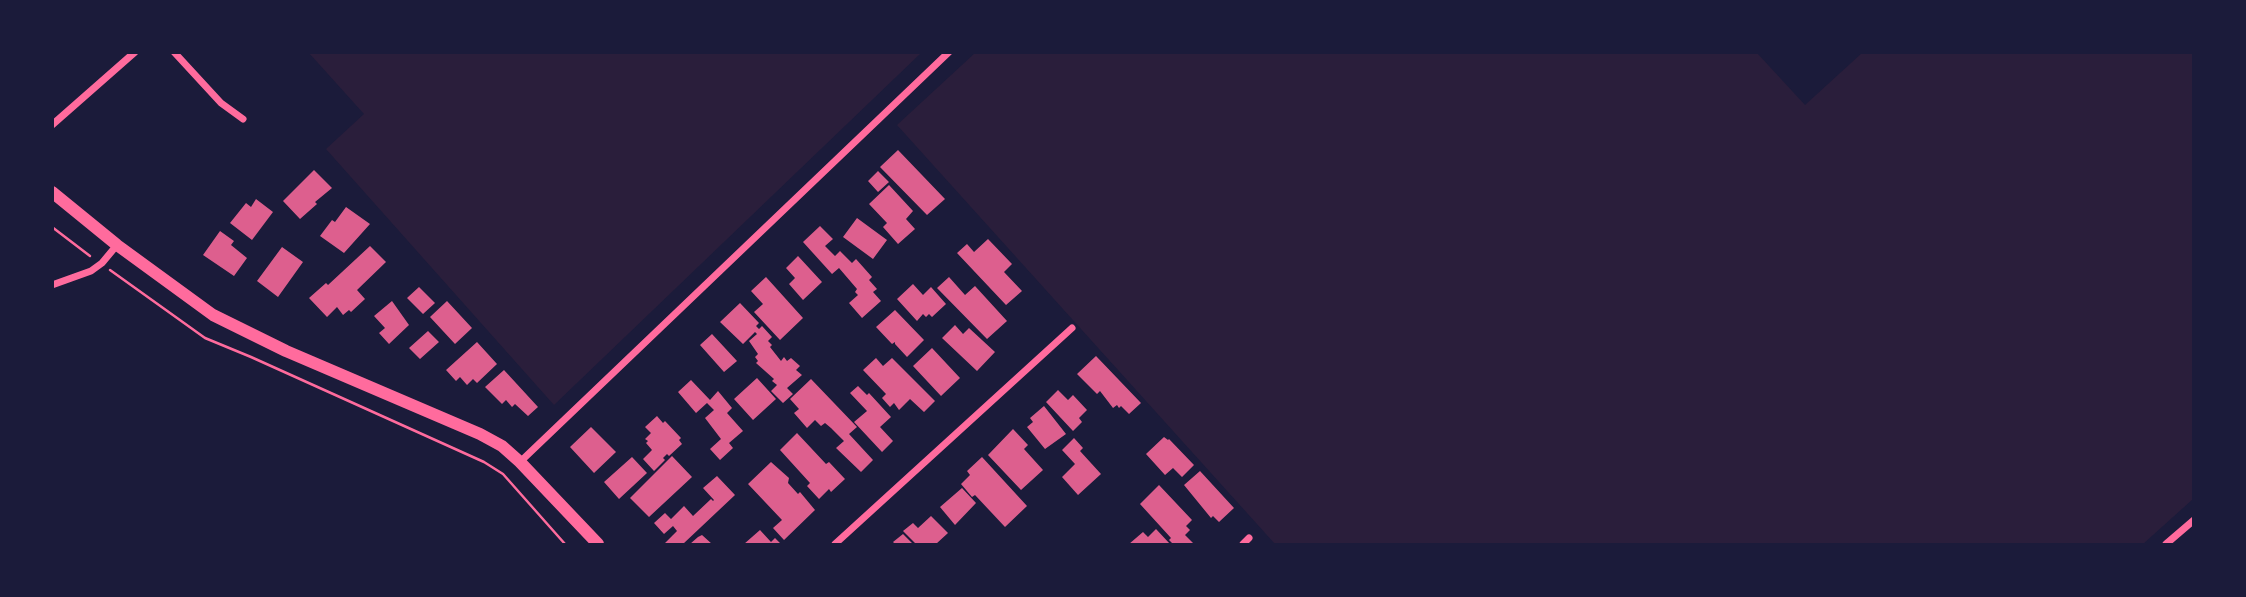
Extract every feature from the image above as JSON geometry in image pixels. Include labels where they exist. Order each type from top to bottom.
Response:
[{"type":"main road","points":[[52,192],[117,245],[213,316],[502,446],[598,544]]},
{"type":"street","points":[[52,125],[135,52]]},
{"type":"street","points":[[174,52],[221,103],[243,119]]},
{"type":"street","points":[[520,462],[949,52]]},
{"type":"street","points":[[52,285],[91,271],[102,263],[117,245]]},
{"type":"street","points":[[835,544],[1072,328]]},
{"type":"street","points":[[2166,544],[2192,524]]},
{"type":"path","points":[[52,227],[146,298],[205,338],[251,356],[484,462],[503,474],[565,544]]},
{"type":"shaded area","points":[[309,53],[921,53],[554,405],[326,149],[364,114]]},
{"type":"shaded area","points":[[975,53],[1757,53],[1805,105],[1862,53],[2193,53],[2193,499],[2143,544],[1275,544],[897,125]]},
{"type":"building","points":[[898,150],[945,199],[927,215],[880,167]]},
{"type":"building","points":[[314,170],[332,188],[300,219],[283,201]]},
{"type":"building","points":[[878,171],[889,182],[878,192],[868,181]]},
{"type":"building","points":[[889,185],[913,211],[906,219],[915,229],[898,244],[883,227],[887,223],[869,204]]},
{"type":"building","points":[[256,199],[273,212],[252,240],[230,223],[246,203],[251,207]]},
{"type":"building","points":[[346,207],[370,224],[344,253],[320,236]]},
{"type":"building","points":[[857,218],[887,240],[873,259],[843,237]]},
{"type":"building","points":[[820,226],[833,239],[825,246],[835,256],[840,251],[852,263],[856,259],[872,277],[869,280],[877,289],[873,292],[881,301],[862,318],[849,303],[858,295],[855,292],[857,289],[839,268],[832,274],[803,242]]},
{"type":"building","points":[[220,231],[234,241],[231,245],[247,258],[234,276],[203,255]]},
{"type":"building","points":[[988,239],[1012,264],[1004,272],[1022,291],[1006,305],[957,253],[967,244],[974,252]]},
{"type":"building","points":[[370,246],[386,262],[357,290],[365,299],[351,312],[349,310],[343,315],[337,307],[327,317],[309,298],[326,283],[328,285]]},
{"type":"building","points":[[282,247],[303,262],[278,297],[257,281]]},
{"type":"building","points":[[798,256],[822,282],[803,300],[789,284],[795,278],[786,268]]},
{"type":"building","points":[[766,277],[803,318],[780,340],[754,312],[763,304],[751,291]]},
{"type":"building","points":[[949,277],[965,295],[975,286],[1007,321],[987,339],[937,288]]},
{"type":"building","points":[[913,284],[923,295],[931,287],[946,304],[932,317],[923,314],[917,321],[897,299]]},
{"type":"building","points":[[419,287],[435,303],[423,314],[407,298]]},
{"type":"building","points":[[392,301],[409,325],[389,344],[379,333],[385,328],[374,316]]},
{"type":"building","points":[[447,301],[472,328],[455,344],[430,317]]},
{"type":"building","points":[[740,303],[759,323],[756,326],[759,329],[762,326],[772,337],[768,341],[772,345],[770,347],[781,361],[784,357],[787,361],[791,358],[800,366],[796,370],[802,375],[787,388],[793,394],[783,403],[771,391],[777,385],[772,381],[774,379],[756,363],[758,361],[755,357],[758,354],[749,341],[757,334],[755,332],[743,344],[720,322]]},
{"type":"building","points":[[895,310],[924,340],[907,357],[895,342],[892,344],[876,327]]},
{"type":"building","points":[[955,325],[963,334],[969,328],[995,352],[977,371],[942,338]]},
{"type":"building","points":[[428,331],[439,342],[420,359],[409,348]]},
{"type":"building","points":[[712,334],[737,361],[724,372],[700,345]]},
{"type":"building","points":[[477,342],[497,364],[477,383],[473,379],[467,385],[460,377],[456,381],[446,370]]},
{"type":"building","points":[[932,348],[960,378],[941,396],[913,366]]},
{"type":"building","points":[[1096,356],[1141,403],[1129,414],[1121,406],[1113,408],[1100,391],[1097,394],[1077,374]]},
{"type":"building","points":[[876,358],[883,366],[892,358],[935,401],[924,412],[910,399],[899,410],[894,403],[890,407],[882,398],[886,394],[863,370]]},
{"type":"building","points":[[504,370],[538,407],[528,416],[515,404],[512,407],[506,400],[502,404],[485,387]]},
{"type":"building","points":[[757,378],[776,399],[753,420],[734,399]]},
{"type":"building","points":[[811,379],[857,427],[849,434],[873,460],[861,472],[836,448],[844,441],[831,428],[825,423],[821,426],[815,420],[807,428],[794,413],[799,409],[790,399]]},
{"type":"building","points":[[691,380],[710,400],[718,391],[732,408],[727,413],[743,431],[729,443],[733,448],[720,460],[710,449],[721,439],[705,418],[714,410],[707,403],[696,413],[678,392]]},
{"type":"building","points":[[858,386],[867,395],[869,393],[891,417],[880,427],[893,441],[882,452],[854,422],[867,411],[850,393]]},
{"type":"building","points":[[1058,390],[1068,400],[1073,395],[1087,410],[1079,418],[1082,422],[1073,431],[1046,402]]},
{"type":"building","points":[[1044,406],[1066,434],[1045,449],[1027,427],[1033,422],[1030,418]]},
{"type":"building","points":[[657,416],[681,438],[679,440],[682,444],[669,456],[667,454],[654,471],[643,459],[652,450],[645,439],[651,433],[645,427]]},
{"type":"building","points":[[591,427],[616,452],[594,473],[570,447]]},
{"type":"building","points":[[1013,429],[1028,445],[1024,449],[1043,470],[1021,490],[988,455]]},
{"type":"building","points":[[797,433],[826,464],[829,462],[845,479],[819,499],[807,486],[810,483],[780,450]]},
{"type":"building","points":[[1164,437],[1194,465],[1182,477],[1173,468],[1165,475],[1146,454]]},
{"type":"building","points":[[1074,438],[1083,448],[1080,451],[1101,474],[1078,495],[1062,477],[1075,464],[1062,450]]},
{"type":"building","points":[[672,456],[692,477],[649,517],[630,498]]},
{"type":"building","points":[[632,457],[647,473],[619,499],[604,482]]},
{"type":"building","points":[[982,457],[1027,506],[1005,527],[961,484],[970,475],[967,471]]},
{"type":"building","points":[[771,462],[789,478],[788,483],[798,494],[800,492],[815,510],[784,540],[773,528],[782,520],[748,484]]},
{"type":"building","points":[[1200,471],[1234,508],[1219,522],[1213,516],[1211,518],[1184,485]]},
{"type":"building","points":[[717,476],[735,495],[683,544],[665,543],[677,531],[673,526],[664,534],[654,523],[665,513],[671,519],[684,506],[693,516],[711,499],[714,500],[703,488]]},
{"type":"building","points":[[1159,485],[1192,520],[1186,526],[1190,530],[1185,535],[1193,543],[1173,544],[1169,540],[1171,538],[1140,504]]},
{"type":"building","points":[[962,488],[976,503],[955,525],[940,507]]},
{"type":"building","points":[[931,516],[948,533],[936,544],[916,544],[903,531],[913,523],[918,528]]},
{"type":"building","points":[[1156,529],[1170,544],[1129,544],[1143,532],[1148,537]]},
{"type":"building","points":[[760,530],[771,542],[775,538],[781,544],[744,544]]},
{"type":"building","points":[[903,534],[913,544],[893,542]]},
{"type":"building","points":[[702,535],[712,544],[690,544],[698,537]]}]
